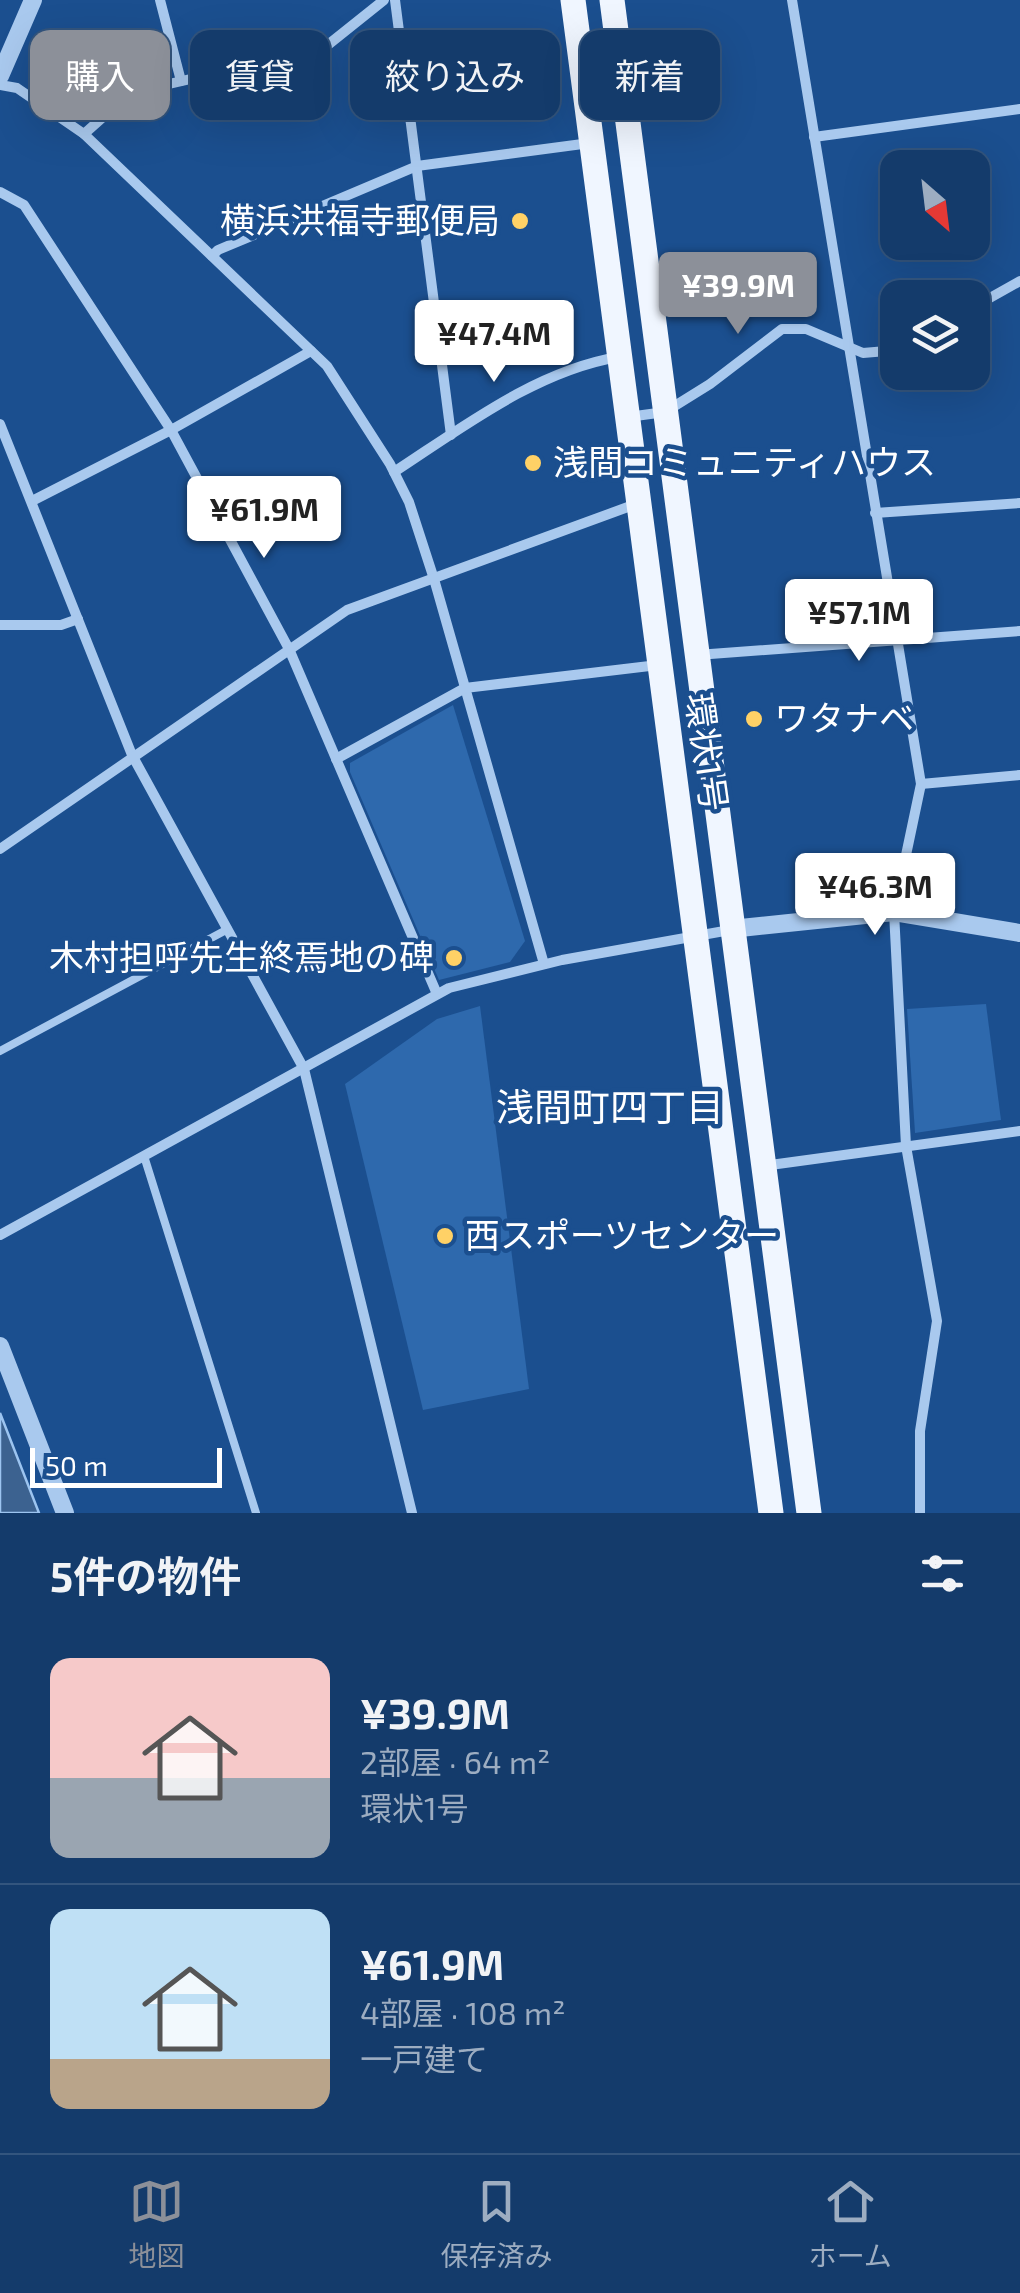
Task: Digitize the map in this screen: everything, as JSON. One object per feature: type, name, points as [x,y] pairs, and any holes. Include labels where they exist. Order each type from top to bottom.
[{"type":"main road","name":"環状1号","points":[[573,0],[770,1513]]},
{"type":"main road","name":"環状1号","points":[[612,0],[808,1513]]},
{"type":"street","points":[[0,76],[33,0]]},
{"type":"street","points":[[160,0],[181,81]]},
{"type":"street","points":[[84,134],[130,92],[324,48],[384,0]]},
{"type":"street","points":[[395,0],[452,435]]},
{"type":"street","points":[[792,0],[921,784],[894,912],[906,1146],[937,1322],[920,1430],[920,1513]]},
{"type":"street","points":[[0,84],[17,88],[84,134],[327,366],[394,472],[409,502],[434,579],[544,964]]},
{"type":"street","points":[[814,136],[1020,109]]},
{"type":"street","points":[[212,256],[218,250],[418,166],[591,143]]},
{"type":"street","points":[[0,192],[24,204],[170,430],[289,649],[438,994]]},
{"type":"street","points":[[990,298],[1020,281]]},
{"type":"street","points":[[627,417],[664,412],[710,384],[782,329],[806,329],[863,353],[880,352]]},
{"type":"street","points":[[32,501],[311,351]]},
{"type":"street","points":[[394,472],[492,409],[582,363],[619,356]]},
{"type":"street","points":[[0,424],[132,755],[304,1068],[412,1513]]},
{"type":"street","points":[[875,513],[1020,503]]},
{"type":"street","points":[[0,849],[346,610],[638,504]]},
{"type":"street","points":[[0,625],[60,625],[78,619]]},
{"type":"street","points":[[696,655],[1020,631]]},
{"type":"street","points":[[336,759],[465,688],[659,665]]},
{"type":"street","points":[[921,784],[1020,774]]},
{"type":"street","points":[[0,1234],[438,994],[544,964],[730,929],[894,912],[1020,934]]},
{"type":"street","points":[[762,1166],[1020,1131]]},
{"type":"street","points":[[0,1346],[65,1513]]},
{"type":"lane","points":[[0,1051],[228,929]]},
{"type":"lane","points":[[144,1156],[256,1513]]},
{"type":"shaded area","points":[[453,705],[525,941],[510,962],[439,980],[350,772],[350,763]]},
{"type":"shaded area","points":[[986,1004],[1001,1120],[915,1133],[907,1009]]},
{"type":"shaded area","name":"西スポーツセンター","points":[[480,1006],[529,1389],[423,1410],[345,1084],[437,1019]]},
{"type":"shaded area","points":[[0,1413],[39,1513],[0,1513]]},
{"type":"place","name":"横浜洪福寺郵便局","points":[[520,221]]},
{"type":"place","name":"浅間コミュニティハウス","points":[[533,463]]},
{"type":"place","name":"ワタナベ","points":[[754,719]]},
{"type":"place","name":"木村担呼先生終焉地の碑","points":[[454,958]]},
{"type":"place","name":"西スポーツセンター","points":[[445,1236]]},
{"type":"district","name":"浅間町四丁目","points":[[610,1108]]}]
